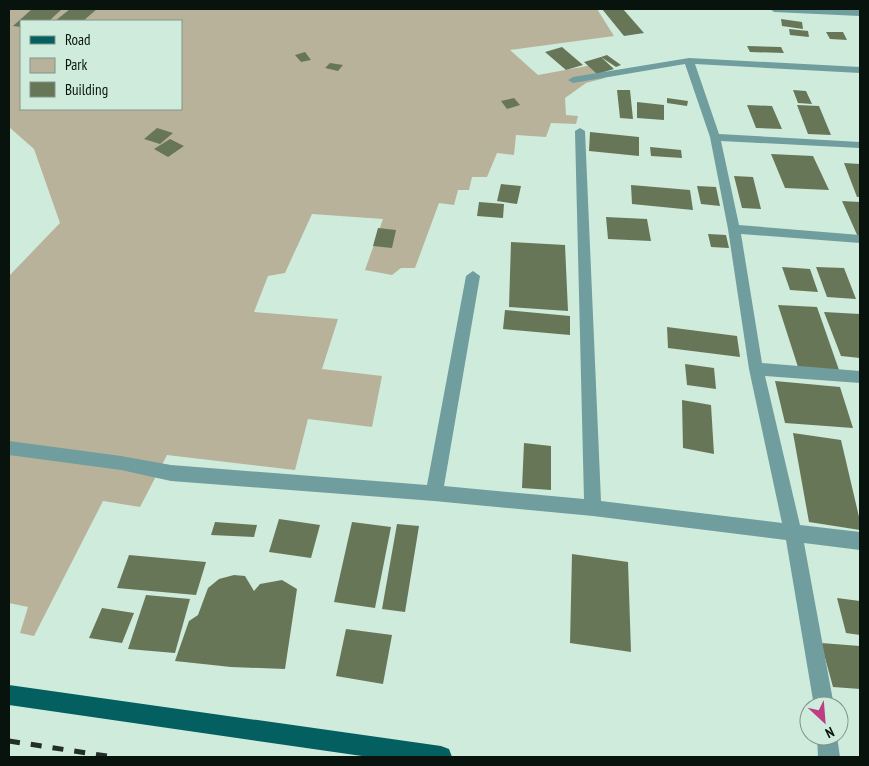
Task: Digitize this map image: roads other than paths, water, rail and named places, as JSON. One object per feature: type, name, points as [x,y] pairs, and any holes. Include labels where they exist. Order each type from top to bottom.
[{"type":"main road","points":[[9,694],[428,756]]},
{"type":"street","points":[[774,9],[860,13]]},
{"type":"street","points":[[690,61],[715,137],[734,229],[756,369],[793,532],[822,696]]},
{"type":"street","points":[[573,80],[690,61],[860,70]]},
{"type":"street","points":[[580,132],[593,508]]},
{"type":"street","points":[[715,137],[860,145]]},
{"type":"street","points":[[734,229],[860,239]]},
{"type":"street","points":[[434,493],[473,276]]},
{"type":"street","points":[[756,369],[860,376]]},
{"type":"street","points":[[9,448],[121,463],[171,473],[434,493],[593,508],[860,541]]},
{"type":"railway","points":[[9,741],[113,757]]}]
